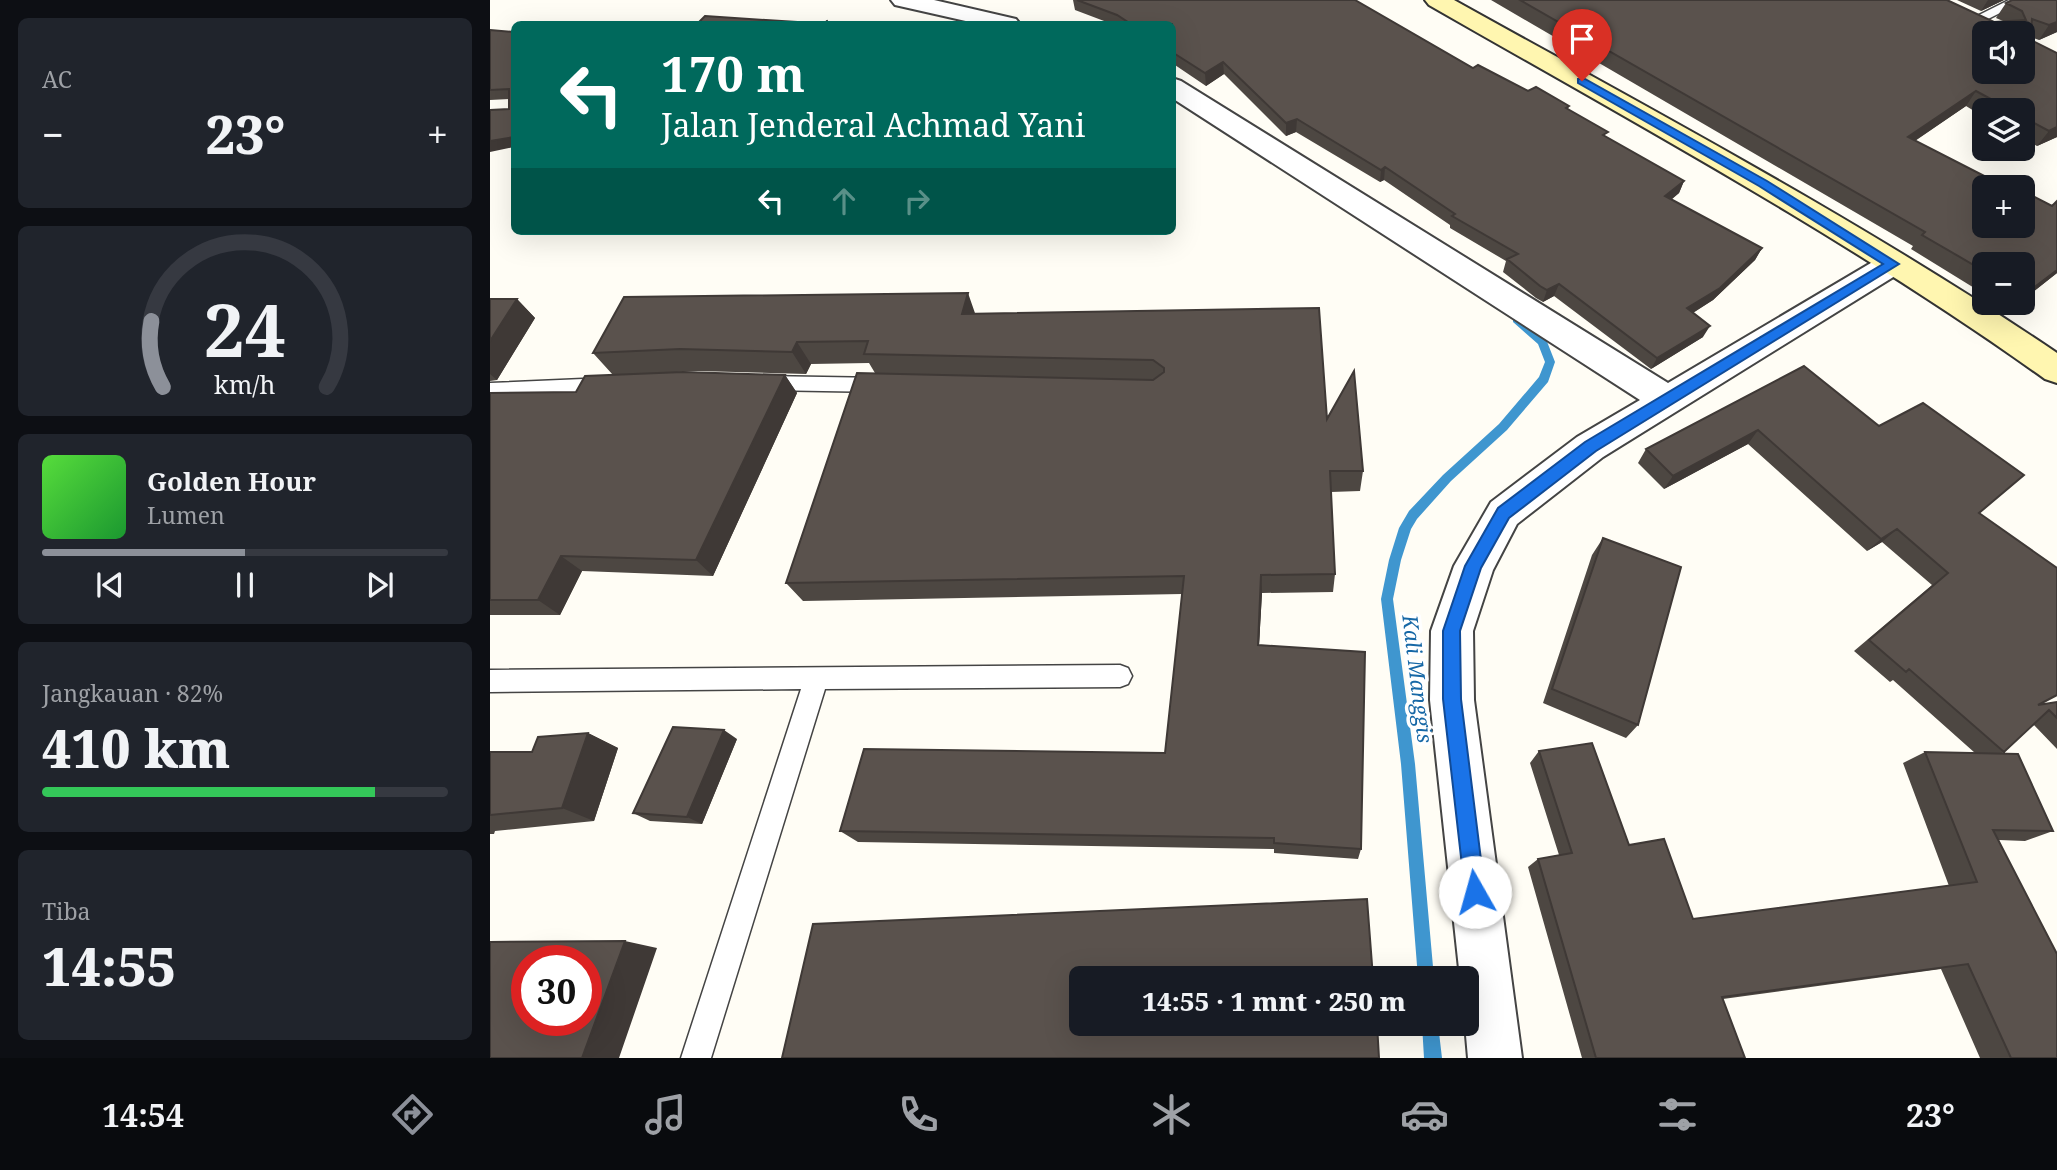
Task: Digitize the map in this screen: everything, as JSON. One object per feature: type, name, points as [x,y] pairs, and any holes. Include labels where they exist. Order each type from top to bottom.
[{"type":"main road","points":[[1437,0],[1664,126],[1965,306],[2057,370]]},
{"type":"street","points":[[903,0],[995,21]]},
{"type":"street","points":[[1176,89],[1666,399]]},
{"type":"street","points":[[1494,1058],[1452,699],[1452,631],[1474,566],[1504,513],[1590,447],[1892,264]]},
{"type":"lane","points":[[1975,20],[2020,0]]},
{"type":"lane","points":[[740,382],[907,386]]},
{"type":"lane","points":[[490,390],[629,384]]},
{"type":"lane","points":[[490,681],[1120,676]]},
{"type":"lane","points":[[696,1058],[817,677]]},
{"type":"building","points":[[1077,0],[1355,0],[1473,68],[1478,65],[1528,91],[1536,87],[1569,106],[1566,108],[1608,132],[1603,135],[1684,181],[1665,196],[1762,248],[1720,288],[1687,308],[1710,326],[1657,358],[1559,284],[1547,290],[1540,286],[1507,259],[1518,254],[1452,216],[1455,214],[1385,167],[1381,170],[1297,119],[1286,123],[1223,62],[1205,73],[1176,55],[1176,21],[1126,21]]},
{"type":"building","points":[[1520,0],[1947,0],[1992,21],[1972,21],[1972,84],[2035,84],[2035,42],[2057,53],[2057,127],[2049,131],[2035,123],[2035,98],[1989,98],[1976,91],[1908,137],[1982,175],[1972,175],[1972,238],[2035,238],[2035,197],[2052,206],[2057,201],[2057,270],[2035,287],[2035,252],[1972,252],[1972,264],[1922,235],[1925,232]]},
{"type":"building","points":[[2012,0],[2057,0],[2057,22],[2049,25],[2032,21],[2010,21],[2026,20],[2022,11],[2006,3]]},
{"type":"building","points":[[705,16],[781,21],[700,21]]},
{"type":"building","points":[[490,30],[511,32],[511,138],[490,141],[490,110],[509,109],[509,89],[490,90]]},
{"type":"building","points":[[968,293],[962,314],[1319,308],[1327,419],[1354,371],[1363,471],[1330,471],[1335,574],[1261,575],[1258,645],[1365,652],[1361,849],[1274,843],[1274,838],[840,831],[864,749],[1165,753],[1184,576],[786,583],[857,373],[1153,380],[1164,372],[1164,368],[1153,360],[864,354],[868,341],[797,342],[792,352],[680,349],[593,353],[624,297]]},
{"type":"building","points":[[490,299],[517,299],[490,341]]},
{"type":"building","points":[[1804,366],[1879,426],[1923,403],[2024,475],[1979,513],[2057,568],[2057,695],[2038,705],[2057,702],[2057,718],[2049,710],[2004,752],[1909,669],[1906,672],[1869,640],[1948,573],[1897,529],[1881,539],[1758,430],[1673,476],[1646,449]]},
{"type":"building","points":[[683,372],[785,375],[696,560],[561,556],[538,600],[490,600],[490,393],[576,392],[585,376]]},
{"type":"building","points":[[1603,538],[1681,567],[1638,725],[1552,689]]},
{"type":"building","points":[[673,727],[724,730],[687,817],[633,813]]},
{"type":"building","points":[[588,733],[562,808],[490,815],[490,752],[532,752],[538,737]]},
{"type":"building","points":[[1592,743],[1629,845],[1664,839],[1693,919],[1977,882],[1925,752],[2018,754],[2053,831],[1993,830],[2057,954],[2057,1058],[2011,1058],[1968,964],[1722,997],[1745,1058],[1596,1058],[1538,859],[1572,853],[1539,751]]},
{"type":"building","points":[[1367,899],[1372,966],[1069,966],[1069,1036],[1378,1036],[1379,1058],[782,1058],[813,924]]},
{"type":"building","points":[[625,941],[602,1004],[602,945],[511,945],[511,1036],[590,1036],[582,1058],[490,1058],[490,942]]},
{"type":"waterway","name":"Kali Manggis","points":[[1425,966],[1408,764],[1387,599],[1395,560],[1405,528],[1413,515],[1447,478],[1503,427],[1544,379],[1550,362],[1542,342],[1517,319]]},
{"type":"waterway","name":"Kali Manggis","points":[[1431,1036],[1433,1058]]},
{"type":"route","points":[[1475,892],[1452,699],[1452,631],[1474,566],[1504,513],[1574,462],[1590,447],[1892,264],[1763,184],[1582,81]]}]
